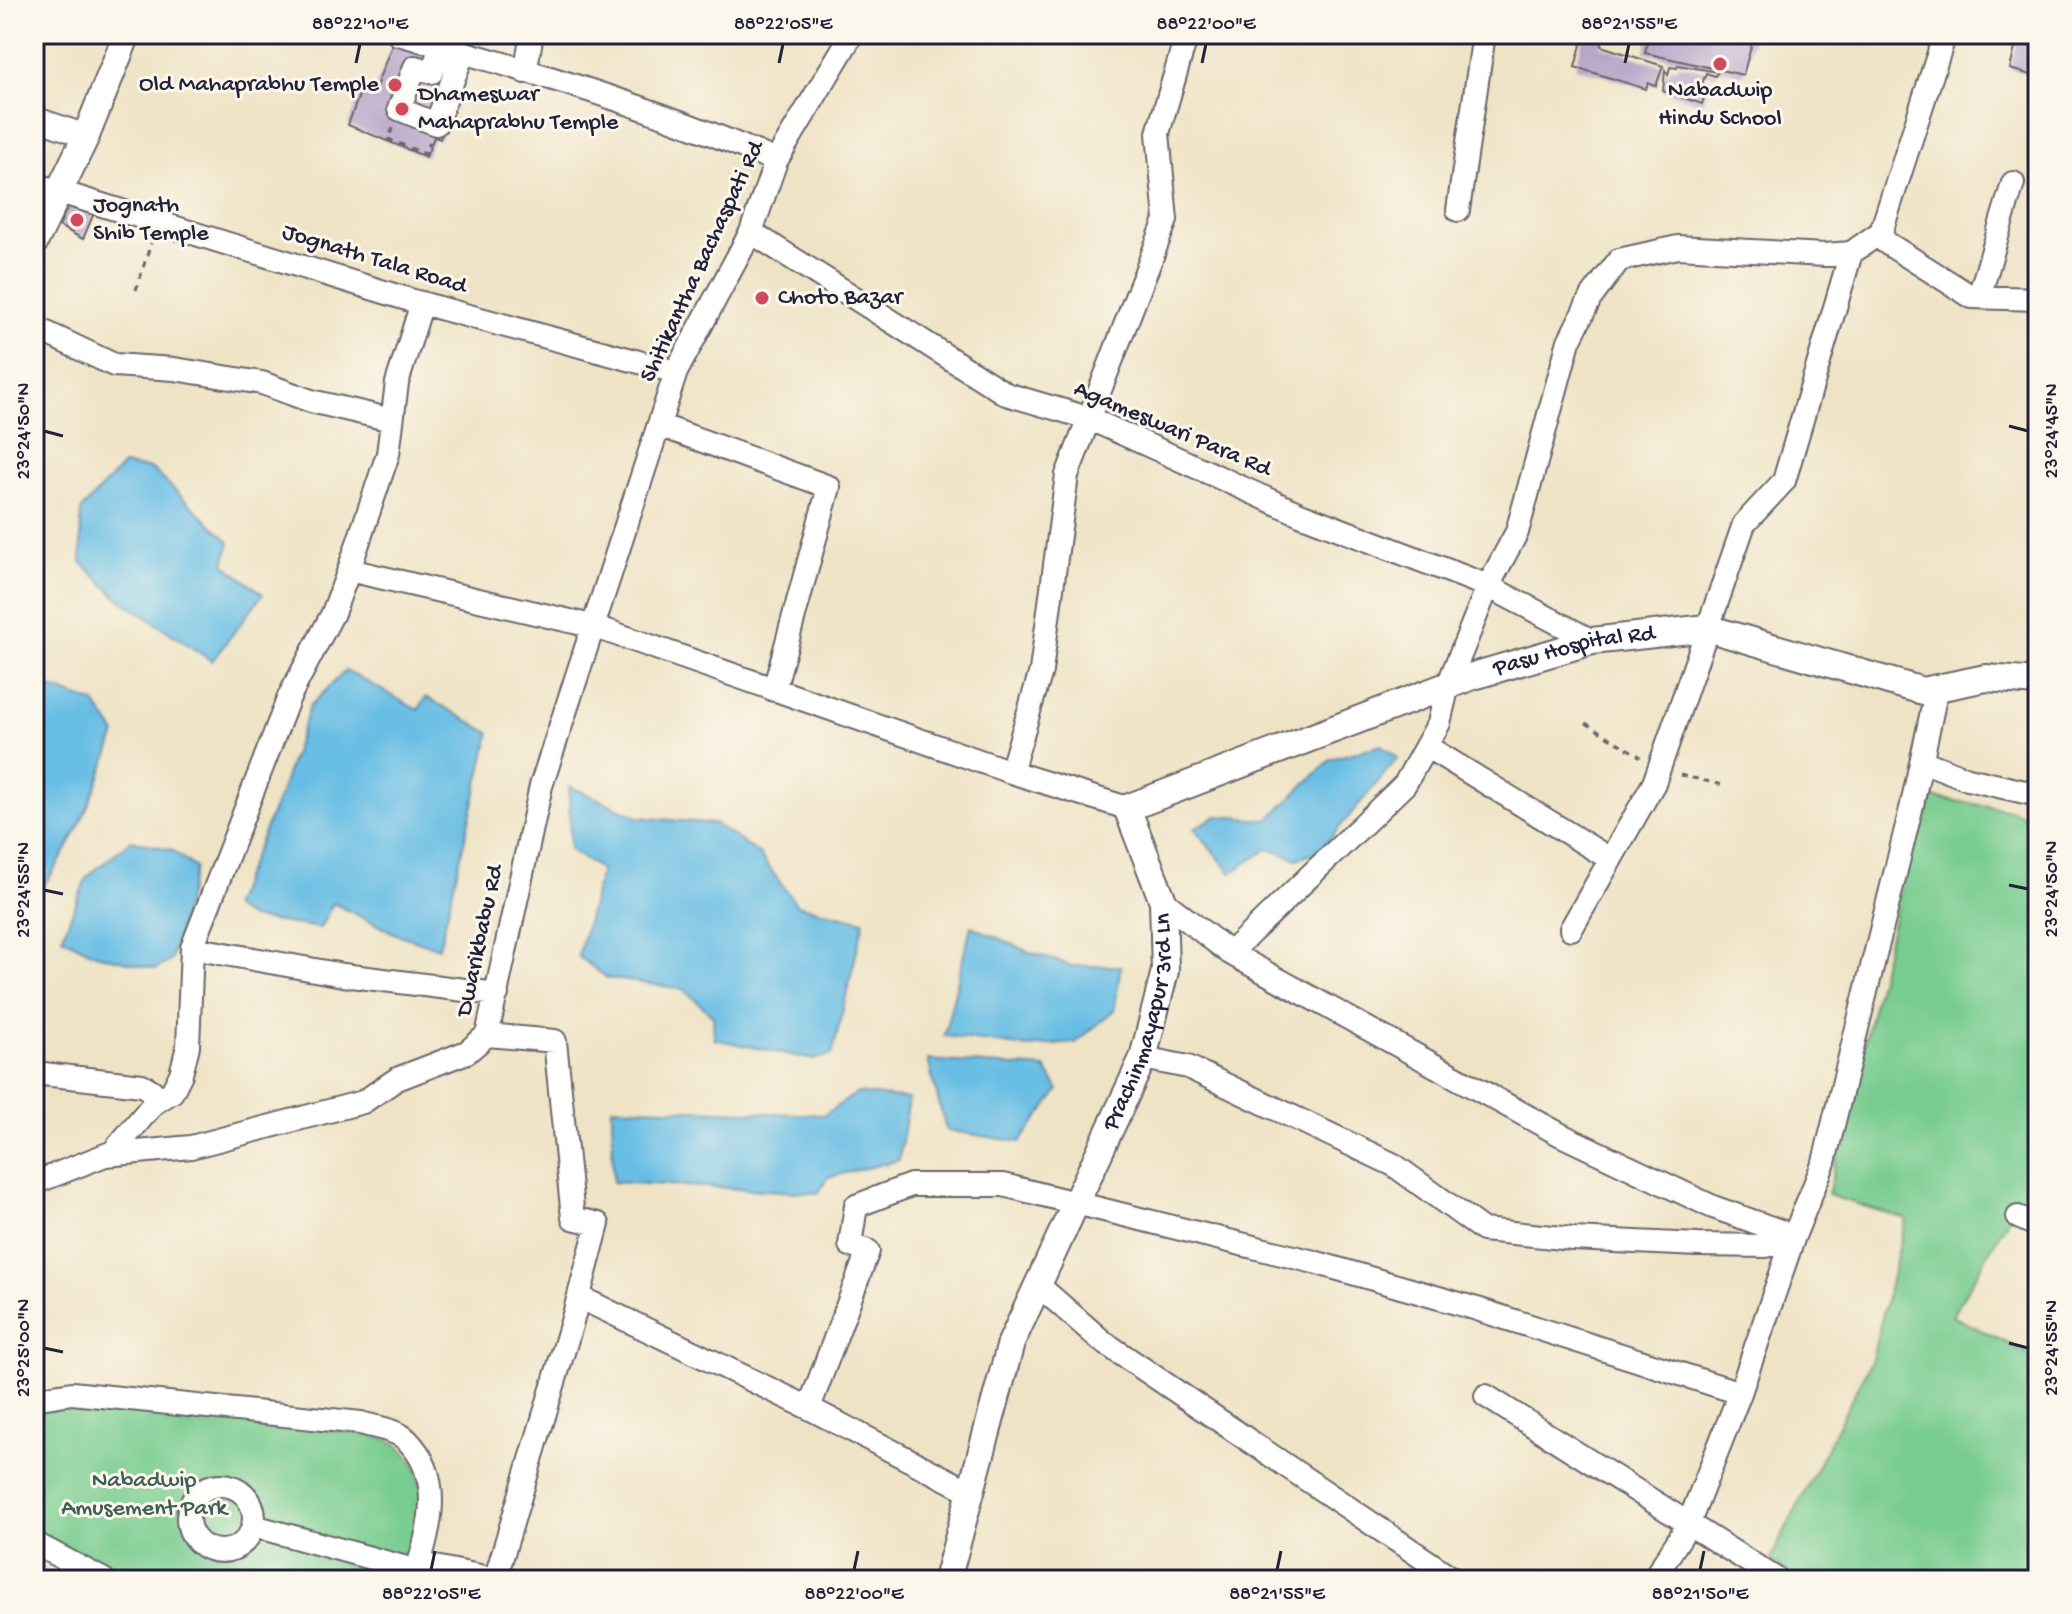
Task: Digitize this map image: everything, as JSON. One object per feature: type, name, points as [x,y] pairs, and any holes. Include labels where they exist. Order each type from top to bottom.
[{"type":"main road","points":[[34,243],[46,186],[86,136],[127,34]]},
{"type":"main road","name":"Pasu Hospital Rd","points":[[1127,808],[1448,685],[1592,641],[1707,628],[1923,691],[1986,678],[2038,682]]},
{"type":"main road","name":"Prachinmayapur 3rd Ln","points":[[947,1580],[1011,1343],[1143,1058],[1165,971],[1163,901],[1127,808]]},
{"type":"street","points":[[398,34],[439,52],[525,72],[717,135],[776,161]]},
{"type":"street","points":[[525,72],[532,34]]},
{"type":"street","name":"Shitikantha Bachaspati Rd","points":[[597,621],[676,372],[751,232],[776,161],[852,34]]},
{"type":"street","points":[[1011,772],[1041,671],[1067,475],[1166,220],[1158,133],[1187,34]]},
{"type":"street","points":[[1458,210],[1484,34]]},
{"type":"street","points":[[1230,953],[1405,784],[1439,723],[1448,685],[1488,586],[1517,532],[1569,341],[1590,299],[1619,260],[1678,247],[1825,255],[1851,253],[1881,232],[1945,34]]},
{"type":"street","points":[[34,118],[86,136]]},
{"type":"street","points":[[1979,297],[2013,183]]},
{"type":"street","name":"Jognath Tala Road","points":[[46,186],[422,303],[676,372]]},
{"type":"street","name":"Agameswari Para Rd","points":[[751,232],[1006,394],[1088,418],[1300,514],[1488,586],[1592,641]]},
{"type":"street","points":[[1881,232],[1885,242],[1972,297],[2038,299]]},
{"type":"street","points":[[1571,929],[1660,766],[1744,524],[1784,481],[1851,253]]},
{"type":"street","points":[[34,1183],[113,1152],[154,1103],[172,1092],[188,1046],[192,948],[289,697],[333,613],[349,570],[388,454],[397,383],[422,303]]},
{"type":"street","points":[[34,327],[114,365],[174,369],[262,383],[311,401],[392,420]]},
{"type":"street","points":[[659,425],[829,487],[774,690]]},
{"type":"street","points":[[349,570],[597,621],[774,690],[1011,772],[1127,808]]},
{"type":"street","name":"Dwarikbabu Rd","points":[[497,1579],[598,1224],[573,1218],[555,1041],[487,1035],[541,786],[597,621]]},
{"type":"street","points":[[1653,1580],[1688,1525],[1824,1162],[1937,688]]},
{"type":"street","points":[[1426,746],[1610,859]]},
{"type":"street","points":[[1922,761],[1968,779],[2038,795]]},
{"type":"street","points":[[1163,901],[1230,953],[1561,1135],[1713,1207],[1793,1239]]},
{"type":"street","points":[[192,948],[343,975],[497,994]]},
{"type":"street","points":[[106,1155],[191,1147],[281,1126],[363,1102],[397,1079],[467,1052],[487,1035]]},
{"type":"street","points":[[1143,1058],[1188,1067],[1394,1165],[1483,1230],[1683,1244],[1766,1246],[1793,1239]]},
{"type":"street","points":[[34,1073],[142,1085],[152,1091],[154,1103]]},
{"type":"street","points":[[809,1408],[868,1251],[850,1245],[856,1206],[911,1185],[1003,1185],[1076,1202],[1329,1266],[1740,1393]]},
{"type":"street","points":[[1038,1285],[1102,1341],[1455,1580]]},
{"type":"street","points":[[579,1297],[809,1408],[971,1492]]},
{"type":"street","points":[[34,1399],[72,1393],[239,1410],[361,1423],[406,1438],[425,1468],[435,1505],[416,1575]]},
{"type":"street","points":[[1486,1396],[1778,1580]]},
{"type":"street","points":[[254,1526],[416,1575]]},
{"type":"street","points":[[34,1543],[104,1580]]},
{"type":"street","points":[[416,1575],[425,1565],[497,1579]]},
{"type":"path","points":[[136,290],[144,257],[161,221]]},
{"type":"path","points":[[1586,723],[1617,746],[1660,766],[1692,780],[1723,785]]},
{"type":"green space","points":[[1923,796],[2012,810],[2038,825],[2038,1218],[2014,1209],[1952,1316],[2038,1358],[2038,1580],[1797,1580],[1770,1560],[1872,1359],[1906,1219],[1828,1195]]},
{"type":"green space","name":"Nabadwip Amusement Park","points":[[75,1401],[358,1433],[395,1443],[411,1460],[419,1476],[422,1493],[418,1528],[404,1580],[124,1580],[34,1533],[34,1413],[38,1408]]},
{"type":"water","points":[[123,465],[152,469],[230,542],[224,564],[263,594],[212,661],[118,598],[81,562],[81,510]]},
{"type":"water","points":[[346,670],[418,710],[426,697],[490,733],[439,948],[396,934],[333,903],[320,928],[250,918],[232,907],[279,796],[310,706]]},
{"type":"water","points":[[34,682],[95,703],[116,734],[72,840],[34,898]]},
{"type":"water","points":[[1381,745],[1398,758],[1319,852],[1297,859],[1269,848],[1231,873],[1194,828],[1217,816],[1268,820],[1331,759]]},
{"type":"water","points":[[569,786],[638,817],[715,824],[758,853],[797,905],[864,921],[832,1055],[814,1060],[714,1039],[713,1016],[683,989],[607,978],[578,956],[601,870],[570,850]]},
{"type":"water","points":[[131,840],[172,850],[195,868],[171,960],[156,969],[95,954],[62,937],[87,877]]},
{"type":"water","points":[[971,926],[1029,952],[1072,966],[1121,966],[1114,1011],[1075,1043],[1027,1047],[944,1036]]},
{"type":"water","points":[[928,1060],[1045,1068],[1059,1090],[1020,1142],[946,1130]]},
{"type":"water","points":[[857,1093],[909,1099],[899,1160],[829,1177],[818,1193],[613,1182],[612,1107],[824,1115]]},
{"type":"building","points":[[1584,34],[1604,34],[1601,46],[1663,66],[1656,86],[1648,83],[1646,89],[1575,67]]},
{"type":"building","name":"Nabadwip Hindu School","points":[[1649,34],[1754,36],[1743,75],[1645,53]]},
{"type":"building","points":[[2017,39],[2038,45],[2038,77],[2010,69]]},
{"type":"building","name":"Dhameswar Mahaprabhu Temple","points":[[394,40],[469,62],[440,139],[434,137],[426,157],[348,125],[361,90],[373,94]]},
{"type":"building","points":[[1678,65],[1718,72],[1715,76],[1706,73],[1702,84],[1708,86],[1702,104],[1663,91],[1665,70],[1668,75],[1670,67],[1677,68]]},
{"type":"building","name":"Jognath Shib Temple","points":[[70,202],[94,213],[83,239],[59,226]]},
{"type":"place","name":"Nabadwip Hindu School","points":[[1720,64]]},
{"type":"place","name":"Old Mahaprabhu Temple","points":[[395,85]]},
{"type":"place","name":"Dhameswar Mahaprabhu Temple","points":[[402,109]]},
{"type":"place","name":"Jognath Shib Temple","points":[[77,220]]},
{"type":"place","name":"Choto Bazar","points":[[762,298]]}]
